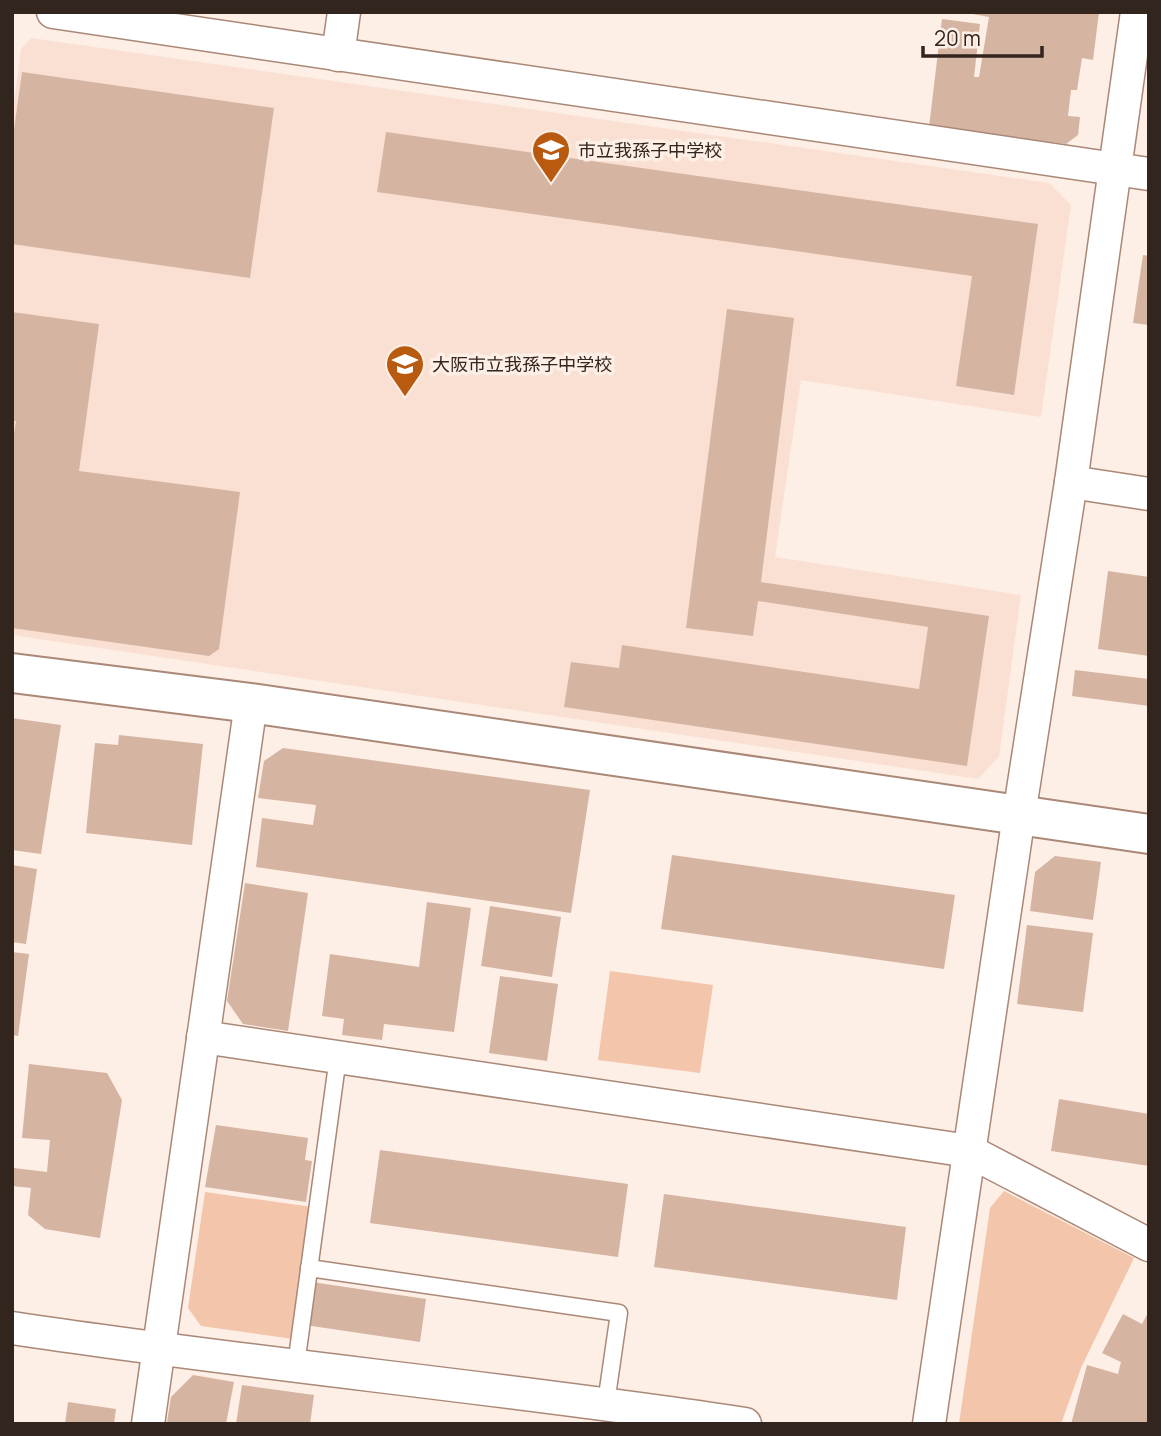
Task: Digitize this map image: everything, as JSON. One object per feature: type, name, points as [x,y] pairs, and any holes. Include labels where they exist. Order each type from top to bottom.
[{"type":"street","points":[[53,12],[1149,174]]},
{"type":"street","points":[[338,55],[344,12]]},
{"type":"street","points":[[929,1424],[1071,482],[1137,12]]},
{"type":"street","points":[[1071,482],[1149,494]]},
{"type":"street","points":[[12,673],[251,703],[1149,834]]},
{"type":"street","points":[[148,1424],[251,703]]},
{"type":"street","points":[[203,1037],[969,1152],[1149,1245]]},
{"type":"street","points":[[12,1328],[160,1350],[606,1403],[745,1424]]},
{"type":"lane","points":[[296,1365],[338,1057]]},
{"type":"lane","points":[[309,1268],[619,1313],[606,1403]]},
{"type":"shaded area","name":"大阪市立我孫子中学校","points":[[31,38],[1049,183],[1071,205],[1041,417],[801,380],[775,557],[1021,595],[999,757],[978,779],[12,635],[12,119],[21,49]]},
{"type":"shaded area","points":[[610,971],[713,985],[700,1073],[598,1060]]},
{"type":"shaded area","points":[[1004,1191],[1134,1258],[1081,1368],[1061,1424],[959,1424],[990,1208]]},
{"type":"shaded area","points":[[205,1192],[312,1207],[293,1339],[201,1326],[188,1308]]},
{"type":"building","points":[[962,12],[1099,12],[1093,60],[1082,58],[1077,90],[1071,90],[1068,116],[1080,117],[1078,135],[1066,144],[929,127],[942,19],[980,24],[974,77],[979,77],[989,17]]},
{"type":"building","points":[[22,72],[274,108],[250,278],[12,244],[12,144]]},
{"type":"building","points":[[386,132],[1038,224],[1014,395],[956,386],[972,276],[377,192]]},
{"type":"building","points":[[1143,255],[1149,256],[1149,325],[1133,323]]},
{"type":"building","points":[[727,309],[794,318],[761,582],[989,616],[967,766],[564,707],[571,662],[619,668],[622,645],[919,689],[928,627],[758,601],[753,636],[686,628]]},
{"type":"building","points":[[12,312],[99,324],[79,471],[240,492],[219,649],[209,656],[12,628],[12,445],[16,421],[12,421]]},
{"type":"building","points":[[1108,571],[1149,577],[1149,656],[1098,649]]},
{"type":"building","points":[[1075,670],[1149,679],[1149,706],[1072,696]]},
{"type":"building","points":[[12,718],[61,725],[41,854],[12,850]]},
{"type":"building","points":[[119,735],[203,744],[192,845],[86,833],[95,743],[118,745]]},
{"type":"building","points":[[283,748],[590,790],[571,913],[256,867],[262,818],[313,825],[316,805],[258,798],[264,761]]},
{"type":"building","points":[[672,855],[955,895],[944,969],[661,929]]},
{"type":"building","points":[[1055,856],[1101,862],[1093,920],[1030,911],[1035,872]]},
{"type":"building","points":[[12,865],[37,869],[26,944],[12,942]]},
{"type":"building","points":[[245,883],[308,893],[288,1031],[243,1024],[227,1001]]},
{"type":"building","points":[[427,902],[471,908],[454,1032],[384,1024],[382,1040],[342,1035],[344,1019],[322,1016],[330,954],[419,967]]},
{"type":"building","points":[[490,906],[561,917],[552,977],[481,966]]},
{"type":"building","points":[[1027,925],[1093,933],[1083,1012],[1017,1004]]},
{"type":"building","points":[[12,952],[29,954],[18,1036],[12,1035]]},
{"type":"building","points":[[500,976],[558,984],[547,1061],[489,1053]]},
{"type":"building","points":[[29,1064],[107,1073],[122,1100],[100,1238],[45,1229],[28,1215],[31,1188],[12,1186],[14,1168],[47,1172],[50,1140],[22,1138]]},
{"type":"building","points":[[1059,1099],[1149,1114],[1149,1166],[1051,1151]]},
{"type":"building","points":[[216,1125],[308,1138],[305,1160],[312,1161],[306,1202],[205,1187]]},
{"type":"building","points":[[380,1150],[628,1184],[618,1257],[370,1223]]},
{"type":"building","points":[[664,1194],[906,1227],[897,1300],[654,1267]]},
{"type":"building","points":[[312,1282],[426,1299],[420,1342],[305,1325]]},
{"type":"building","points":[[1149,1311],[1149,1424],[1071,1424],[1087,1365],[1118,1374],[1121,1362],[1102,1353],[1123,1314],[1142,1324]]},
{"type":"building","points":[[193,1375],[234,1382],[226,1424],[167,1422],[171,1397]]},
{"type":"building","points":[[242,1385],[314,1395],[310,1424],[236,1424]]},
{"type":"building","points":[[68,1402],[116,1409],[114,1424],[65,1424]]},
{"type":"place","name":"市立我孫子中学校","points":[[551,184]]},
{"type":"place","name":"大阪市立我孫子中学校","points":[[405,398]]}]
